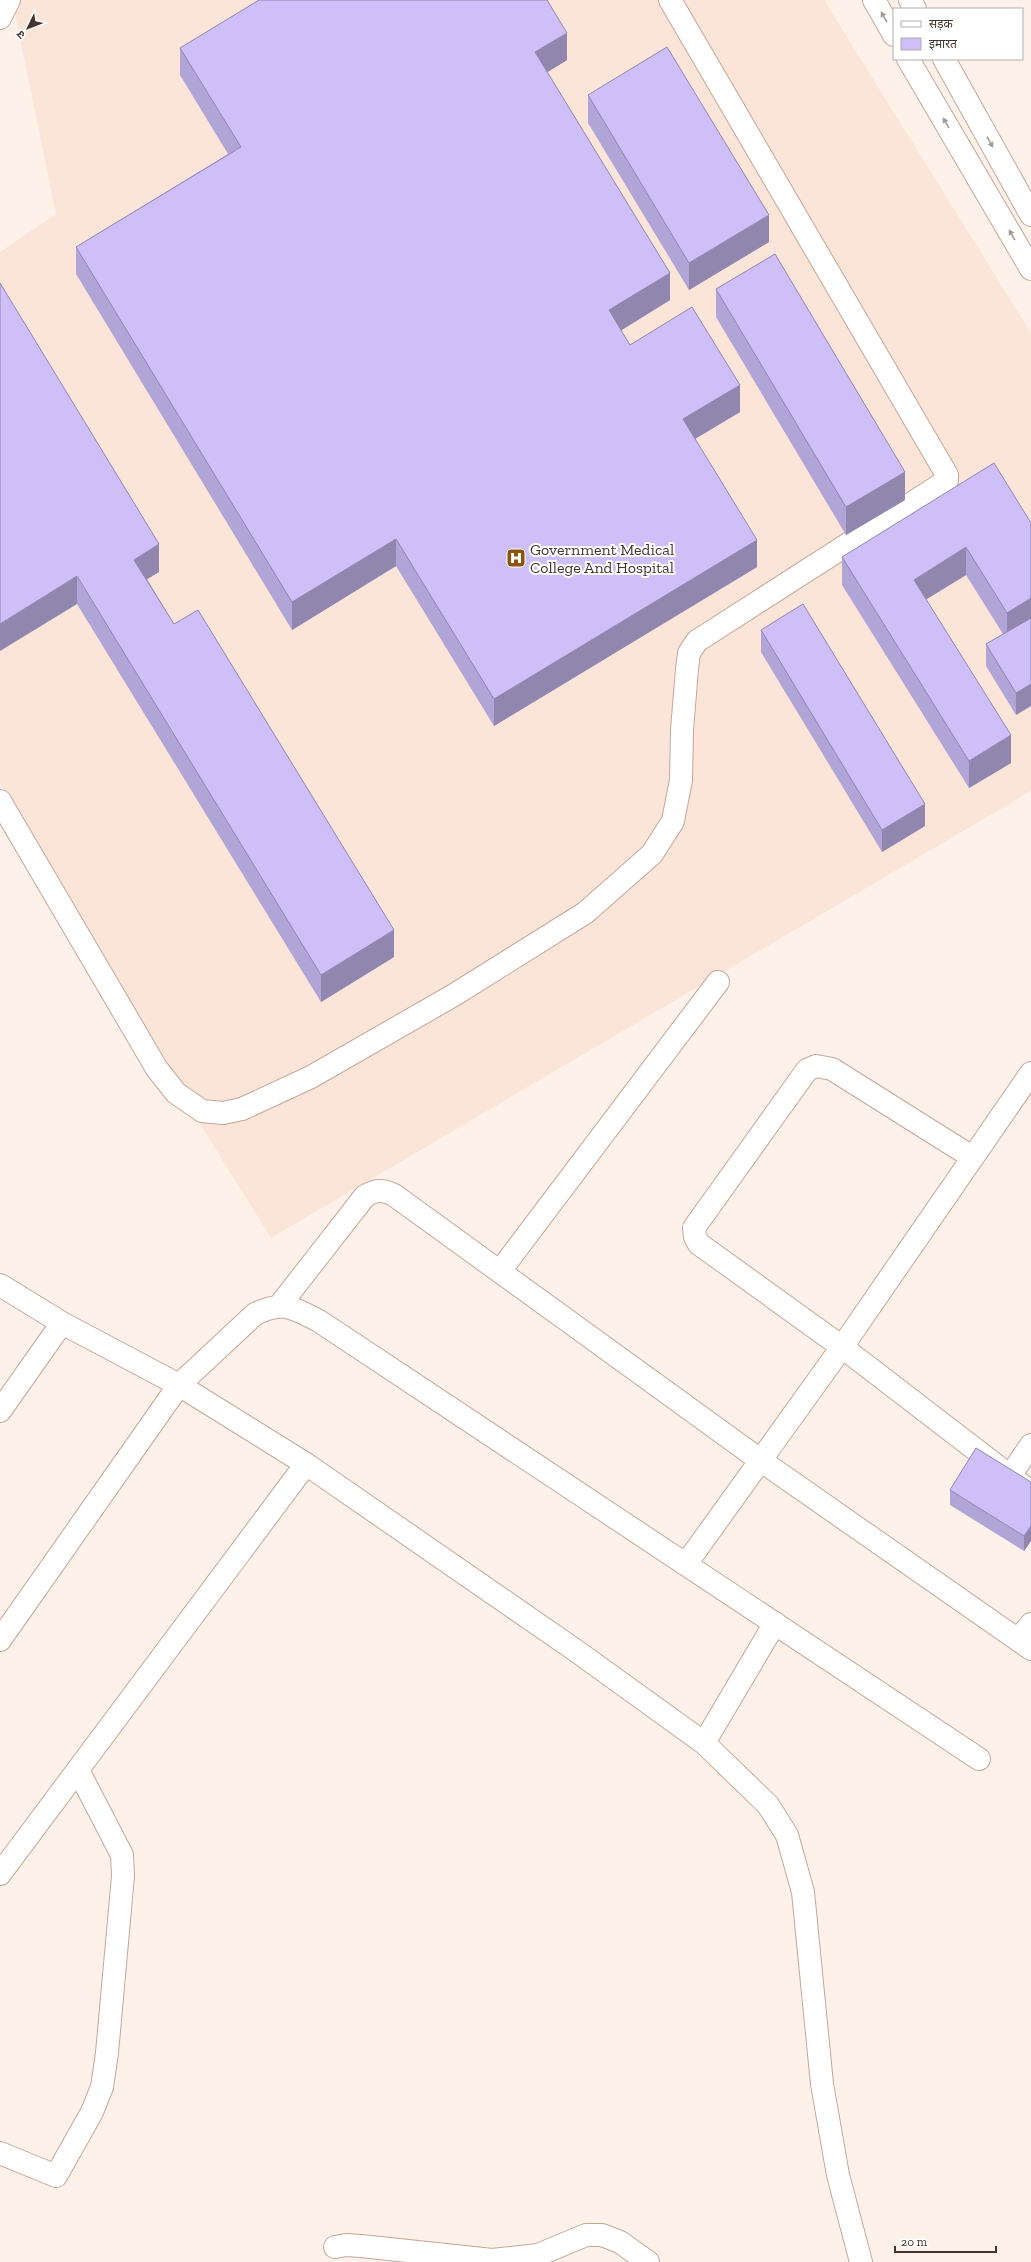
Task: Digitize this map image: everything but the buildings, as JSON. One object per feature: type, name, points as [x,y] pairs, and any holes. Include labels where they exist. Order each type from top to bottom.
[{"type":"street","points":[[0,801],[157,1069],[176,1093],[202,1111],[223,1114],[242,1109],[311,1077],[518,956],[585,913],[652,854],[673,821],[676,807],[681,780],[682,730],[689,653],[697,641],[947,480],[947,475],[670,0]]},
{"type":"street","points":[[874,0],[893,33]]},
{"type":"street","points":[[909,60],[1031,269]]},
{"type":"street","points":[[945,60],[1031,215]]},
{"type":"street","points":[[500,1271],[718,982]]},
{"type":"street","points":[[972,1157],[832,1069],[816,1066],[807,1070],[694,1228],[695,1237],[699,1244],[842,1347],[1031,1492]]},
{"type":"street","points":[[686,1564],[842,1347],[1031,1073]]},
{"type":"street","points":[[280,1305],[365,1196],[374,1191],[382,1190],[394,1195],[760,1460],[1027,1638]]},
{"type":"street","points":[[0,1285],[62,1323],[179,1385],[306,1464],[575,1650],[704,1743],[768,1805],[787,1835],[796,1861],[803,1892],[822,2084],[838,2175],[861,2262]]},
{"type":"street","points":[[0,1640],[179,1385],[255,1314],[267,1308],[280,1305],[299,1311],[319,1321],[978,1759]]},
{"type":"street","points":[[0,1411],[62,1323]]},
{"type":"street","points":[[1010,1476],[1031,1445]]},
{"type":"street","points":[[0,1874],[306,1464]]},
{"type":"street","points":[[704,1743],[775,1623]]},
{"type":"street","points":[[0,2153],[56,2176],[92,2112],[102,2087],[107,2053],[123,1876],[122,1855],[78,1770]]},
{"type":"street","points":[[335,2247],[361,2246],[492,2260],[538,2255],[586,2235],[602,2235],[620,2242],[648,2262]]},
{"type":"shaded area","name":"Government Medical College And Hospital","points":[[12,0],[824,0],[1031,333],[1031,791],[271,1238],[172,1079],[0,783],[0,252],[56,214]]},
{"type":"place","name":"Government Medical College And Hospital","points":[[516,558]]}]
